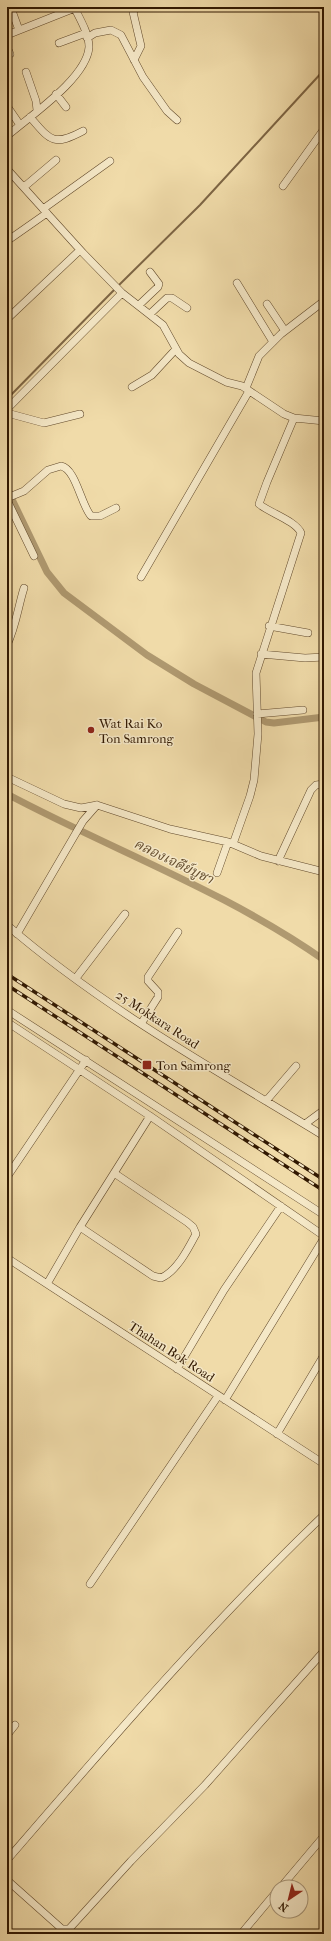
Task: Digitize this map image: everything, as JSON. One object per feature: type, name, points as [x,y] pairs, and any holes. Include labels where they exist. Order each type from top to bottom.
[{"type":"street","points":[[7,35],[75,8],[89,46],[87,59],[74,79],[7,136]]},
{"type":"street","points":[[133,9],[140,46],[134,60]]},
{"type":"street","points":[[12,12],[19,30]]},
{"type":"street","points":[[59,43],[104,31],[116,31],[126,42],[143,77],[167,111],[177,120]]},
{"type":"street","points":[[26,72],[36,101],[37,110]]},
{"type":"street","points":[[56,94],[66,107]]},
{"type":"street","points":[[7,106],[20,125]]},
{"type":"street","points":[[30,117],[46,137],[52,139],[64,140],[83,131]]},
{"type":"street","points":[[283,186],[324,129]]},
{"type":"street","points":[[24,188],[56,160]]},
{"type":"street","points":[[7,241],[110,161]]},
{"type":"street","points":[[7,169],[80,250],[114,285],[167,330],[176,349],[189,363],[247,390],[284,414],[294,418],[324,421]]},
{"type":"street","points":[[7,319],[80,250]]},
{"type":"street","points":[[138,305],[158,287],[159,284],[157,279],[150,272]]},
{"type":"street","points":[[237,283],[273,342]]},
{"type":"street","points":[[7,409],[121,292]]},
{"type":"street","points":[[150,314],[167,298],[172,298],[187,308]]},
{"type":"street","points":[[141,577],[247,390],[259,356],[285,331],[324,301]]},
{"type":"street","points":[[267,304],[285,331]]},
{"type":"street","points":[[132,387],[152,375],[176,349]]},
{"type":"street","points":[[7,413],[44,423],[80,414]]},
{"type":"street","points":[[217,873],[250,796],[254,780],[257,723],[256,673],[300,533],[299,528],[260,504],[260,500],[294,418]]},
{"type":"street","points":[[34,556],[9,498],[24,491],[48,470],[61,466],[67,468],[72,475],[91,516],[97,517],[116,508]]},
{"type":"street","points":[[7,645],[16,624],[24,588]]},
{"type":"street","points":[[270,626],[308,633]]},
{"type":"street","points":[[261,654],[305,658],[324,657]]},
{"type":"street","points":[[257,714],[303,710]]},
{"type":"street","points":[[7,776],[64,804],[81,808],[98,805],[170,829],[231,843],[278,861],[324,872]]},
{"type":"street","points":[[278,861],[311,790],[316,785],[324,784]]},
{"type":"street","points":[[17,934],[83,820],[98,805]]},
{"type":"street","points":[[76,978],[125,914]]},
{"type":"street","name":"25 Mokkara Road","points":[[7,925],[42,954],[141,1024],[324,1136]]},
{"type":"street","points":[[141,1024],[158,997],[158,992],[148,981],[148,977],[178,932]]},
{"type":"street","points":[[7,1010],[324,1215]]},
{"type":"street","points":[[7,1022],[150,1116],[324,1237],[225,1400]]},
{"type":"street","points":[[7,1177],[78,1069],[86,1060]]},
{"type":"street","points":[[266,1101],[296,1066]]},
{"type":"street","points":[[305,1124],[324,1110]]},
{"type":"street","points":[[47,1284],[80,1227],[150,1116]]},
{"type":"street","points":[[80,1227],[154,1276],[161,1278],[174,1269],[192,1241],[196,1234],[193,1227],[114,1173]]},
{"type":"street","points":[[177,1369],[224,1290],[281,1206]]},
{"type":"street","name":"Thahan Bok Road","points":[[7,1258],[324,1464]]},
{"type":"street","points":[[277,1434],[324,1355]]},
{"type":"street","points":[[90,1584],[218,1396]]},
{"type":"street","points":[[7,1860],[136,1712],[203,1638],[324,1515]]},
{"type":"street","points":[[7,1880],[62,1929],[69,1929],[131,1861],[205,1785],[324,1651]]},
{"type":"street","points":[[7,1735],[15,1725]]},
{"type":"street","points":[[288,1879],[324,1836]]},
{"type":"street","points":[[241,1934],[269,1901]]},
{"type":"waterway","points":[[118,286],[200,205],[324,70]]},
{"type":"waterway","points":[[7,399],[115,289]]},
{"type":"waterway","points":[[7,489],[47,572],[64,593],[147,655],[194,684],[266,722],[274,723],[324,717]]},
{"type":"waterway","name":"คลองเจดีย์บูชา","points":[[7,794],[208,892],[287,935],[324,960]]},
{"type":"railway","points":[[7,974],[324,1180]]},
{"type":"railway","points":[[7,985],[324,1191]]},
{"type":"place","name":"Wat Rai Ko Ton Samrong","points":[[91,730]]},
{"type":"place","name":"Ton Samrong","points":[[147,1065]]}]
